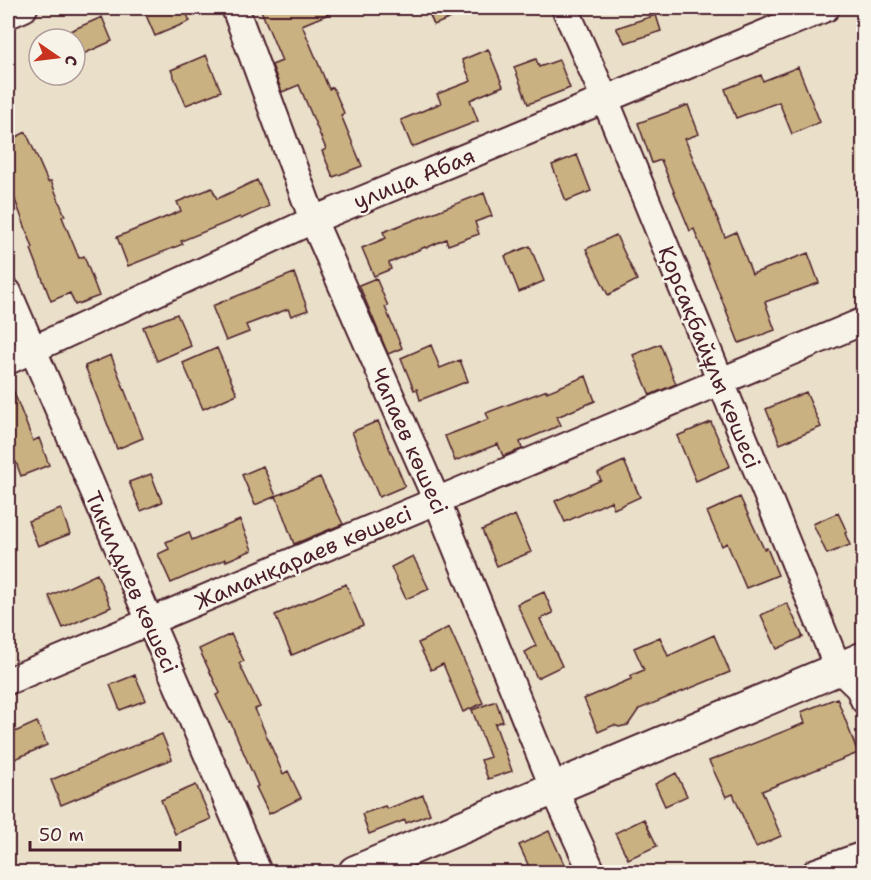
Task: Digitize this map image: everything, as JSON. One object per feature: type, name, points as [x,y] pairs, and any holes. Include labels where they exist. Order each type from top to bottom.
[{"type":"main road","points":[[355,873],[851,663]]},
{"type":"street","points":[[8,15],[24,8]]},
{"type":"street","name":"Чапаев көшесі","points":[[235,8],[313,220],[437,501],[554,789],[592,873]]},
{"type":"street","name":"Қорсақбайұлы көшесі","points":[[565,8],[605,99],[720,382],[851,663],[864,700]]},
{"type":"street","name":"улица Абая","points":[[8,361],[313,220],[826,8]]},
{"type":"street","name":"Тикилдиев көшесі","points":[[8,292],[258,873]]},
{"type":"street","name":"Жаманқараев көшесі","points":[[8,681],[864,321]]},
{"type":"street","points":[[816,873],[864,855]]},
{"type":"building","points":[[143,8],[184,8],[190,21],[155,36]]},
{"type":"building","points":[[260,8],[343,8],[302,25],[329,89],[333,87],[344,113],[341,115],[362,166],[333,177],[322,151],[326,149],[299,85],[282,92],[272,65],[282,61]]},
{"type":"building","points":[[427,8],[475,8],[434,25]]},
{"type":"building","points":[[656,15],[661,31],[625,43],[616,28]]},
{"type":"building","points":[[102,17],[112,41],[87,52],[87,27],[79,27]]},
{"type":"building","points":[[488,49],[503,86],[470,100],[478,121],[412,147],[401,120],[441,103],[437,94],[471,81],[462,60]]},
{"type":"building","points":[[206,55],[221,91],[186,105],[171,70]]},
{"type":"building","points":[[536,59],[539,67],[559,60],[570,88],[528,104],[514,67]]},
{"type":"building","points":[[798,67],[820,122],[792,134],[779,102],[736,118],[725,89],[761,75],[763,81]]},
{"type":"building","points":[[688,105],[699,134],[685,139],[725,237],[736,232],[752,274],[808,253],[819,283],[765,302],[775,330],[739,343],[694,229],[690,231],[661,160],[652,163],[638,123]]},
{"type":"building","points":[[26,132],[48,182],[51,181],[65,216],[62,217],[79,258],[84,256],[99,296],[75,305],[70,293],[51,301],[8,181],[8,141]]},
{"type":"building","points":[[577,155],[591,191],[566,201],[552,165]]},
{"type":"building","points":[[257,180],[269,206],[181,241],[183,244],[128,266],[117,237],[181,211],[177,202],[212,188],[217,199]]},
{"type":"building","points":[[484,193],[492,216],[475,222],[479,234],[448,245],[446,239],[425,247],[389,263],[391,269],[374,276],[362,248],[386,238],[383,232]]},
{"type":"building","points":[[616,235],[637,280],[608,295],[586,249]]},
{"type":"building","points":[[530,246],[544,281],[519,292],[505,256]]},
{"type":"building","points":[[294,273],[308,310],[291,316],[288,309],[246,325],[249,332],[226,341],[212,306]]},
{"type":"building","points":[[376,278],[402,348],[388,354],[359,285]]},
{"type":"building","points":[[177,314],[191,346],[157,361],[143,327]]},
{"type":"building","points":[[660,344],[676,384],[650,395],[633,355]]},
{"type":"building","points":[[431,345],[440,368],[460,360],[468,381],[420,400],[417,389],[414,390],[401,358]]},
{"type":"building","points":[[217,348],[237,394],[203,409],[183,363]]},
{"type":"building","points":[[111,355],[143,438],[117,449],[85,366]]},
{"type":"building","points":[[586,376],[595,401],[557,417],[561,425],[520,442],[522,449],[503,456],[498,444],[455,461],[445,436],[489,419],[486,413]]},
{"type":"building","points":[[8,377],[33,441],[39,438],[49,465],[21,476],[16,462],[8,465]]},
{"type":"building","points":[[806,392],[821,427],[780,444],[766,409]]},
{"type":"building","points":[[378,421],[405,486],[379,497],[352,432]]},
{"type":"building","points":[[711,422],[730,466],[696,481],[677,436]]},
{"type":"building","points":[[624,461],[640,497],[614,509],[611,501],[565,522],[555,501],[601,480],[598,473]]},
{"type":"building","points":[[263,466],[276,496],[255,505],[242,475]]},
{"type":"building","points":[[151,474],[162,502],[141,511],[129,482]]},
{"type":"building","points":[[320,477],[343,524],[294,544],[276,496]]},
{"type":"building","points":[[740,497],[764,549],[767,548],[778,575],[746,588],[727,543],[722,546],[707,512]]},
{"type":"building","points":[[61,509],[70,534],[38,546],[28,521]]},
{"type":"building","points":[[838,513],[850,545],[827,554],[813,524]]},
{"type":"building","points":[[515,515],[531,552],[497,566],[482,530]]},
{"type":"building","points":[[240,520],[252,550],[171,583],[158,554],[169,549],[166,542],[189,532],[192,540]]},
{"type":"building","points":[[413,556],[429,589],[406,599],[391,567]]},
{"type":"building","points":[[97,574],[111,607],[63,628],[49,596]]},
{"type":"building","points":[[346,584],[363,625],[292,655],[275,615]]},
{"type":"building","points":[[544,592],[553,613],[540,619],[562,666],[537,678],[525,652],[536,646],[517,604]]},
{"type":"building","points":[[787,603],[803,637],[777,649],[761,615]]},
{"type":"building","points":[[449,627],[483,703],[463,712],[443,664],[431,670],[418,643]]},
{"type":"building","points":[[231,634],[244,661],[239,663],[260,707],[255,709],[283,774],[288,771],[301,798],[269,814],[230,721],[216,695],[220,693],[199,649]]},
{"type":"building","points":[[714,635],[730,672],[639,709],[628,725],[619,727],[614,725],[598,732],[584,699],[631,679],[630,676],[644,670],[634,648],[660,637],[668,656]]},
{"type":"building","points":[[135,675],[146,700],[120,710],[110,685]]},
{"type":"building","points":[[837,698],[858,753],[762,791],[781,836],[756,847],[733,794],[726,797],[709,761],[805,723],[801,712]]},
{"type":"building","points":[[496,701],[503,721],[495,724],[512,771],[488,779],[481,760],[490,757],[472,710]]},
{"type":"building","points":[[37,722],[47,745],[8,762],[8,735]]},
{"type":"building","points":[[162,734],[172,759],[61,805],[51,780]]},
{"type":"building","points":[[676,773],[687,796],[665,806],[655,784]]},
{"type":"building","points":[[196,785],[211,819],[175,834],[161,800]]},
{"type":"building","points":[[423,795],[430,814],[406,823],[405,820],[369,834],[362,814],[385,806],[387,809]]},
{"type":"building","points":[[644,819],[657,846],[628,859],[615,833]]},
{"type":"building","points":[[549,831],[568,873],[532,873],[519,845]]}]
